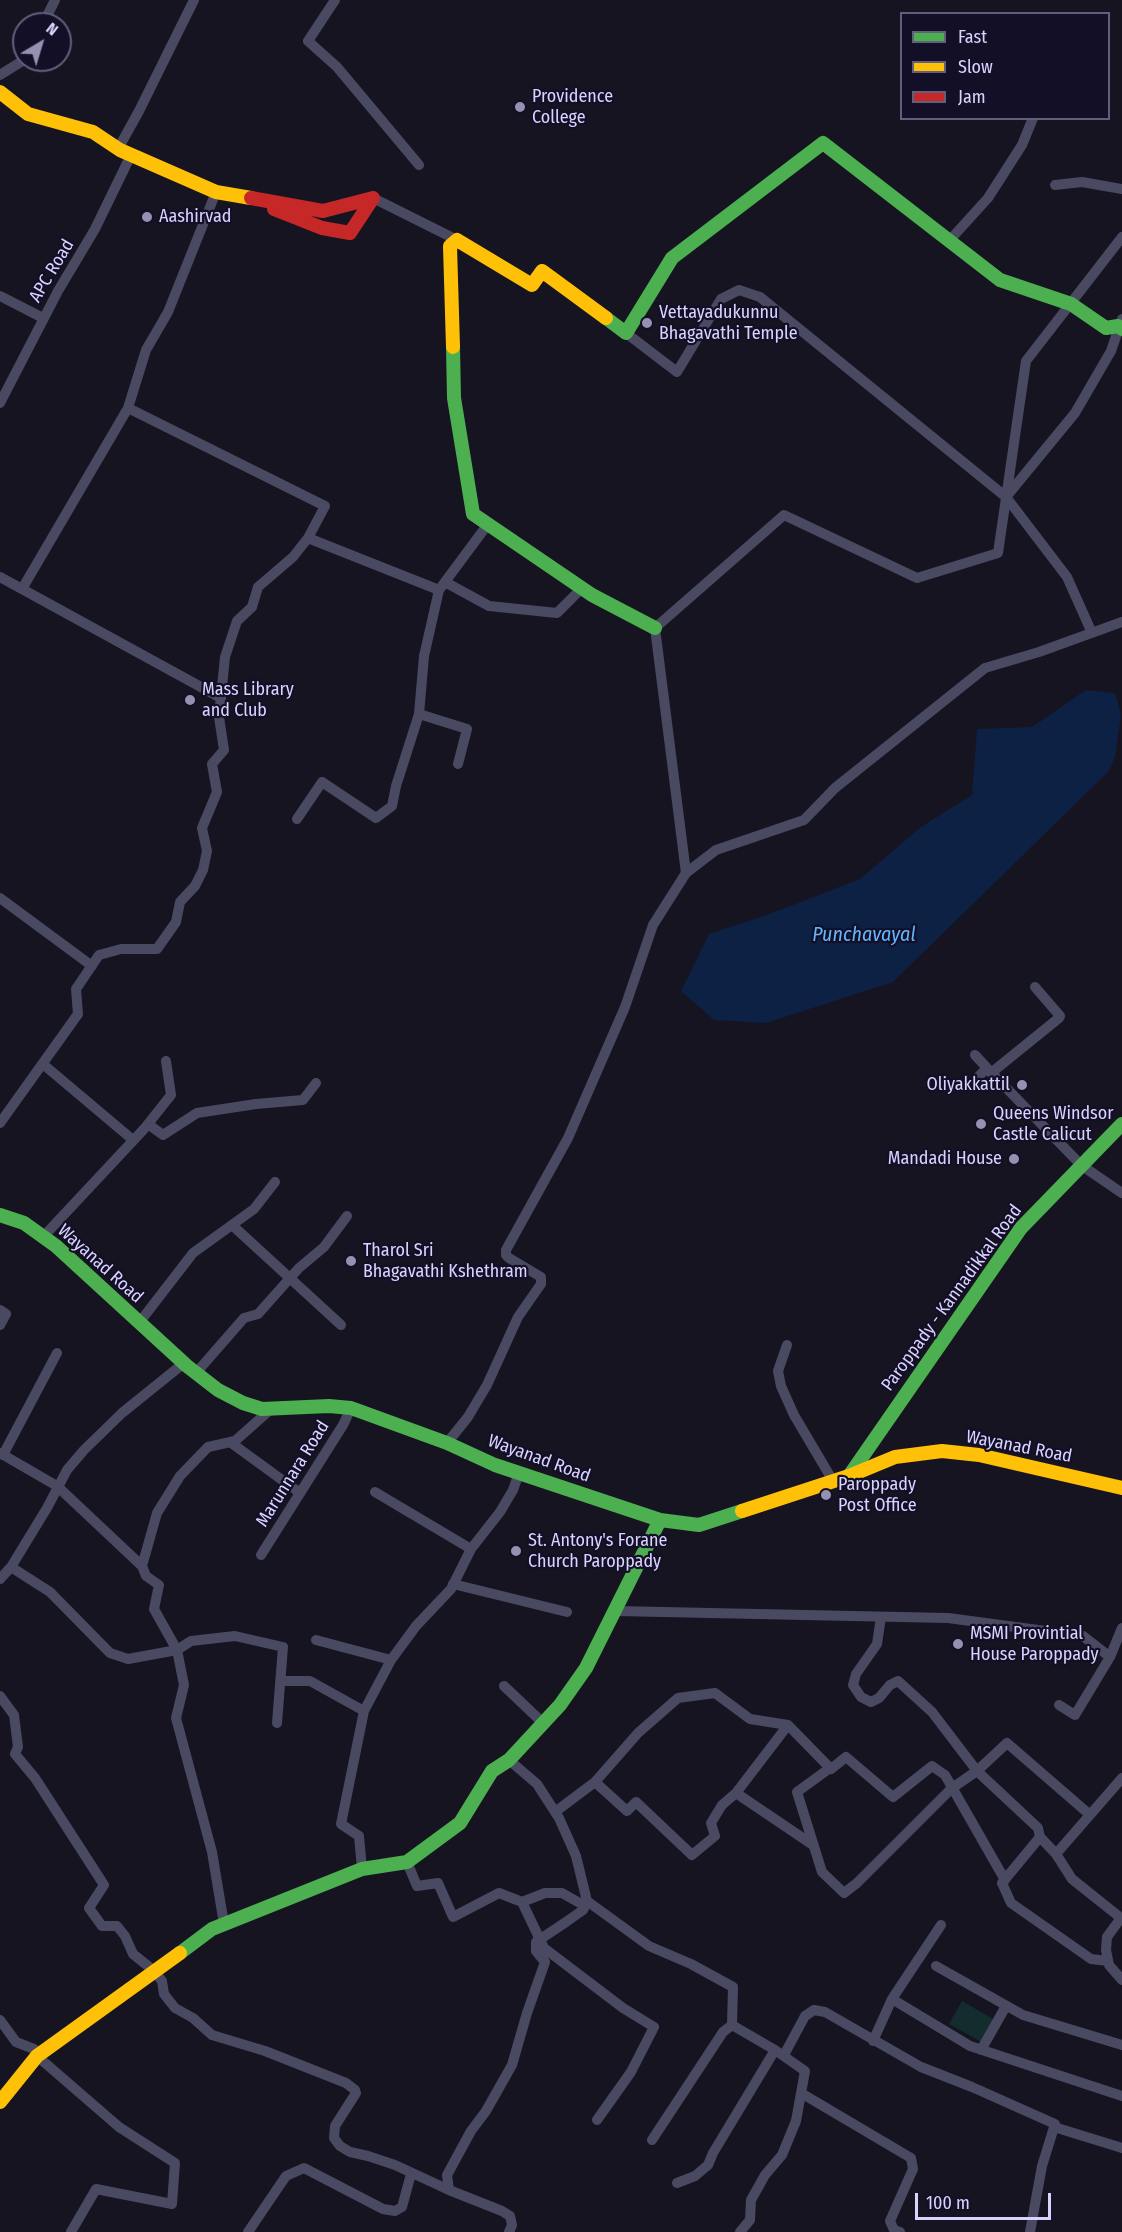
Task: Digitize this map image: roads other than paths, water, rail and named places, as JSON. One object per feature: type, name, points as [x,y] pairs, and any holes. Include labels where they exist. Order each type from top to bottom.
[{"type":"main road","points":[[0,92],[28,114],[93,132],[118,149],[216,192],[323,211],[373,198]]},
{"type":"main road","points":[[655,628],[582,588],[473,513],[453,398],[450,246],[457,240],[532,285],[542,271],[626,333],[672,258],[823,143],[999,280],[1071,304],[1106,328],[1121,325]]},
{"type":"main road","points":[[249,198],[322,228],[350,232],[373,198]]},
{"type":"main road","name":"Paroppady - Kannadikkal Road","points":[[849,1476],[1021,1228],[1122,1124]]},
{"type":"main road","name":"Wayanad Road","points":[[0,1215],[24,1223],[43,1237],[184,1363],[218,1390],[243,1404],[262,1409],[329,1406],[351,1408],[447,1443],[495,1465],[660,1520],[699,1525],[849,1476],[895,1457],[942,1451],[979,1455],[1122,1488]]},
{"type":"main road","points":[[0,2102],[37,2056],[212,1929],[362,1869],[407,1862],[460,1823],[492,1772],[509,1760],[560,1705],[586,1668],[660,1520]]},
{"type":"street","points":[[118,149],[194,0]]},
{"type":"street","points":[[335,0],[308,40],[337,67],[418,165]]},
{"type":"street","points":[[949,241],[988,198],[1022,145],[1033,120]]},
{"type":"street","name":"APC Road","points":[[0,403],[43,318],[95,229],[131,155]]},
{"type":"street","points":[[1055,185],[1082,182],[1122,189]]},
{"type":"street","points":[[22,590],[128,408],[146,350],[168,312],[216,192]]},
{"type":"street","points":[[373,198],[457,240]]},
{"type":"street","points":[[686,873],[655,628],[784,515],[917,578],[998,553],[1026,361],[1122,237]]},
{"type":"street","points":[[626,333],[677,372],[721,300],[739,290],[760,297],[1006,497],[1067,577],[1092,633]]},
{"type":"street","points":[[0,296],[43,318]]},
{"type":"street","points":[[1006,497],[1075,413],[1111,351],[1121,325]]},
{"type":"street","points":[[0,1123],[44,1065],[78,1014],[76,989],[99,955],[121,949],[157,949],[176,922],[180,902],[195,886],[203,870],[207,851],[202,828],[217,792],[212,764],[224,750],[219,717],[225,657],[237,621],[252,607],[258,587],[293,557],[308,538],[326,506],[128,408]]},
{"type":"street","points":[[297,819],[322,782],[376,818],[392,806],[419,714],[424,656],[442,586],[489,524]]},
{"type":"street","points":[[308,538],[442,586],[489,606],[557,613],[582,588]]},
{"type":"street","points":[[0,577],[221,698]]},
{"type":"street","points":[[447,1443],[468,1418],[487,1385],[518,1317],[541,1284],[542,1277],[509,1258],[506,1255],[507,1250],[568,1138],[625,1007],[653,925],[686,873],[716,850],[804,820],[835,788],[985,668],[1039,652],[1122,622]]},
{"type":"street","points":[[419,714],[467,729],[458,764]]},
{"type":"street","points":[[0,898],[92,966]]},
{"type":"street","points":[[978,1077],[1059,1018],[1060,1016],[1035,987]]},
{"type":"street","points":[[975,1055],[1081,1165],[1122,1193]]},
{"type":"street","points":[[43,1237],[148,1124],[171,1095],[166,1061]]},
{"type":"street","points":[[44,1065],[133,1140]]},
{"type":"street","points":[[148,1124],[163,1135],[197,1113],[303,1100],[316,1083]]},
{"type":"street","points":[[139,1323],[193,1253],[254,1209],[275,1182]]},
{"type":"street","points":[[196,1373],[243,1318],[258,1314],[324,1247],[347,1216]]},
{"type":"street","points":[[232,1225],[341,1324]]},
{"type":"street","points":[[0,1310],[6,1314],[0,1325]]},
{"type":"street","points":[[787,1345],[778,1371],[781,1386],[794,1415],[833,1480]]},
{"type":"street","points":[[57,1353],[2,1454],[57,1486],[142,1566],[147,1576],[159,1585],[154,1609],[177,1650],[184,1685],[176,1718],[212,1852],[224,1924]]},
{"type":"street","points":[[0,1579],[11,1567],[67,1470],[84,1450],[122,1413],[184,1363]]},
{"type":"street","name":"Marunnara Road","points":[[261,1555],[343,1425],[351,1408]]},
{"type":"street","points":[[142,1566],[157,1513],[180,1476],[208,1447],[235,1441],[271,1409]]},
{"type":"street","points":[[230,1442],[300,1493]]},
{"type":"street","points":[[362,1869],[359,1836],[341,1824],[364,1711],[391,1660],[416,1626],[451,1589],[471,1549],[500,1512],[513,1490],[519,1473]]},
{"type":"street","points":[[375,1492],[471,1549]]},
{"type":"street","points":[[11,1567],[50,1592],[110,1653],[128,1659],[177,1650],[191,1641],[235,1636],[283,1647],[277,1723]]},
{"type":"street","points":[[453,1584],[567,1612]]},
{"type":"street","points":[[615,1611],[948,1618],[1083,1636],[1110,1657]]},
{"type":"street","points":[[881,1617],[877,1644],[856,1674],[853,1685],[861,1697],[870,1702],[879,1698],[890,1685],[898,1681],[932,1712],[977,1771],[1038,1828],[1040,1837],[1056,1854],[1072,1879],[1122,1918],[1107,1937],[1106,1950],[1108,1961],[1122,1980]]},
{"type":"street","points":[[1059,1705],[1075,1715],[1110,1657],[1122,1628]]},
{"type":"street","points":[[316,1640],[391,1660]]},
{"type":"street","points":[[281,1681],[310,1681],[364,1711]]},
{"type":"street","points":[[504,1686],[543,1723]]},
{"type":"street","points":[[555,1812],[595,1782],[638,1733],[678,1698],[715,1694],[750,1719],[788,1725],[830,1768]]},
{"type":"street","points":[[0,1696],[14,1715],[18,1747],[15,1754],[35,1778],[104,1885],[89,1908],[102,1926],[117,1926],[125,1936],[133,1954],[153,1970],[162,1981],[164,1994],[175,2008],[193,2018],[212,2035],[265,2051],[340,2080],[355,2090],[353,2100],[335,2126],[334,2138],[340,2146],[350,2152],[386,2162],[502,2211],[510,2216],[512,2225],[508,2232]]},
{"type":"street","points":[[595,1782],[627,1810],[636,1802],[692,1855],[715,1836],[711,1823],[722,1805],[736,1793],[788,1725]]},
{"type":"street","points":[[1005,1880],[952,1788],[945,1775],[932,1766],[893,1797],[846,1757],[831,1770],[830,1768],[797,1792],[822,1872],[844,1893],[857,1883],[952,1788],[977,1771],[1007,1743],[1089,1814]]},
{"type":"street","points":[[449,2190],[447,2175],[471,2131],[512,2066],[545,1962],[535,1948],[539,1938],[583,1910],[586,1903],[576,1856],[555,1812],[537,1784],[509,1760]]},
{"type":"street","points":[[1056,1854],[1122,1778]]},
{"type":"street","points":[[736,1793],[813,1845]]},
{"type":"street","points":[[1040,1837],[1002,1883],[1011,1903],[1090,1959],[1108,1961]]},
{"type":"street","points":[[407,1862],[417,1886],[438,1883],[453,1917],[499,1893],[522,1902],[544,1948],[623,2008],[654,2028],[631,2072],[597,2120]]},
{"type":"street","points":[[522,1902],[544,1893],[562,1893],[586,1903],[649,1946],[691,1964],[733,1987],[732,2025]]},
{"type":"street","points":[[873,2042],[892,1999],[941,1925]]},
{"type":"street","points":[[936,1966],[1023,2015],[1122,2045]]},
{"type":"street","points":[[892,1999],[970,2046],[1122,2096]]},
{"type":"street","points":[[981,2050],[1006,2006]]},
{"type":"street","points":[[677,2183],[695,2176],[708,2165],[713,2152],[779,2052],[805,2016],[814,2010],[825,2012],[873,2042],[921,2067],[1055,2124],[1042,2166],[1030,2232]]},
{"type":"street","points":[[0,2020],[16,2042],[34,2049],[37,2056],[119,2127],[175,2163],[172,2204],[96,2189],[71,2232]]},
{"type":"street","points":[[732,2025],[779,2052],[805,2071],[796,2121],[782,2155],[765,2175],[751,2200],[750,2220],[740,2232]]},
{"type":"street","points":[[652,2140],[723,2032],[732,2025]]},
{"type":"street","points":[[801,2093],[912,2158],[913,2169],[890,2221],[894,2230],[900,2232]]},
{"type":"street","points":[[1054,2127],[1122,2148]]},
{"type":"street","points":[[248,2232],[286,2176],[304,2168],[383,2209],[395,2211],[402,2207],[411,2174]]},
{"type":"water","name":"Punchavayal","points":[[1086,690],[1115,693],[1121,715],[1115,757],[1108,772],[893,982],[766,1023],[714,1020],[681,991],[709,934],[767,915],[860,879],[921,827],[972,795],[977,729],[1032,727]]},
{"type":"place","name":"Providence College","points":[[520,107]]},
{"type":"place","name":"Aashirvad","points":[[147,217]]},
{"type":"place","name":"Vettayadukunnu Bhagavathi Temple","points":[[647,323]]},
{"type":"place","name":"Mass Library and Club","points":[[190,700]]},
{"type":"place","name":"Oliyakkattil","points":[[1022,1085]]},
{"type":"place","name":"Queens Windsor Castle Calicut","points":[[981,1124]]},
{"type":"place","name":"Mandadi House","points":[[1014,1159]]},
{"type":"place","name":"Tharol Sri Bhagavathi Kshethram","points":[[351,1261]]},
{"type":"place","name":"Paroppady Post Office","points":[[826,1495]]},
{"type":"place","name":"St. Antony's Forane Church Paroppady","points":[[516,1551]]},
{"type":"place","name":"MSMI Provintial House Paroppady","points":[[958,1644]]}]
